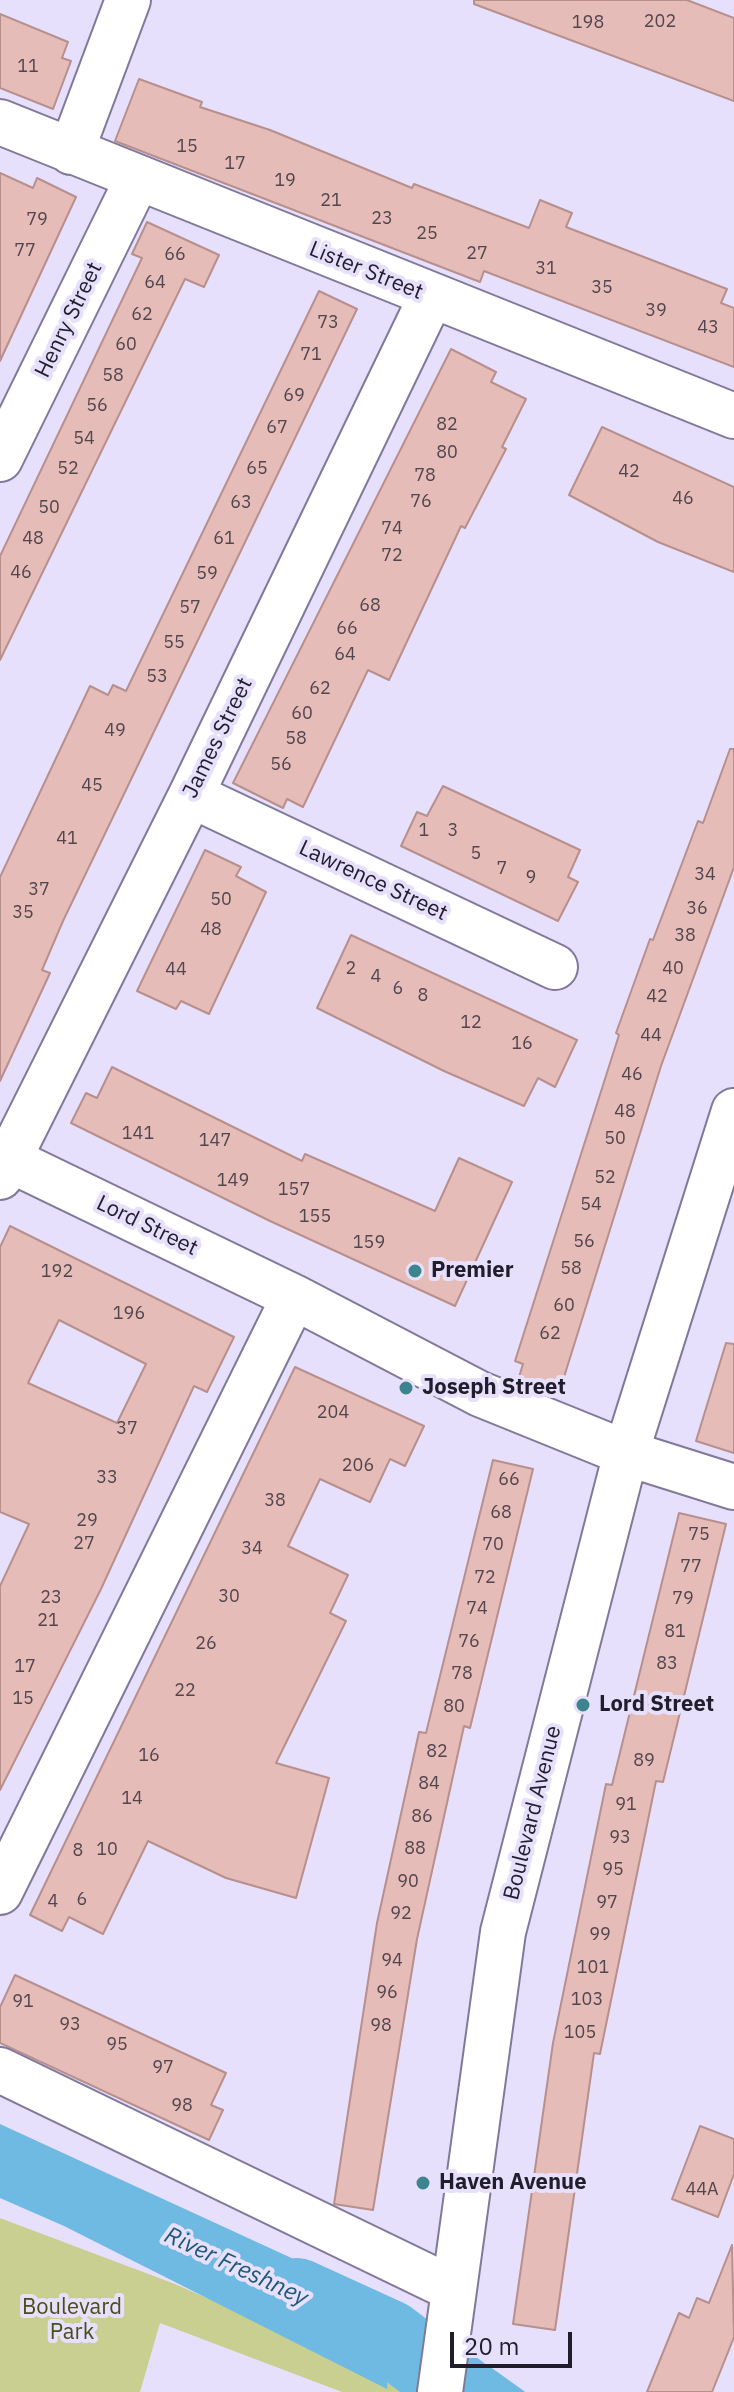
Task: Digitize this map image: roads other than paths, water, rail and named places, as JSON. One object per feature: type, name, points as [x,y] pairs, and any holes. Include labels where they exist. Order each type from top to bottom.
[{"type":"street","points":[[71,152],[128,0]]},
{"type":"street","name":"Lister Street","points":[[0,122],[137,180],[734,416]]},
{"type":"street","name":"Henry Street","points":[[0,459],[137,180]]},
{"type":"street","name":"James Street","points":[[3,1164],[191,795],[431,297]]},
{"type":"street","name":"Lawrence Street","points":[[191,795],[555,967]]},
{"type":"street","name":"Boulevard Avenue","points":[[440,2392],[503,1932],[626,1453],[734,1111]]},
{"type":"street","name":"Lord Street","points":[[3,1164],[294,1297],[480,1394],[626,1453],[734,1487]]},
{"type":"street","points":[[0,1892],[294,1297]]},
{"type":"street","points":[[0,2070],[452,2298]]},
{"type":"water","points":[[0,2124],[385,2301],[392,2315],[387,2389],[64,2226],[0,2198]]},
{"type":"water","points":[[489,2366],[524,2391],[525,2392],[485,2392]]},
{"type":"waterway","name":"River Freshney","points":[[297,2295],[389,2337],[461,2392]]},
{"type":"place","name":"Premier","points":[[415,1271]]},
{"type":"place","name":"Joseph Street","points":[[406,1388]]},
{"type":"place","name":"Lord Street","points":[[583,1705]]},
{"type":"place","name":"Haven Avenue","points":[[423,2183]]},
{"type":"park label","name":"Boulevard Park","points":[[72,2320]]}]
